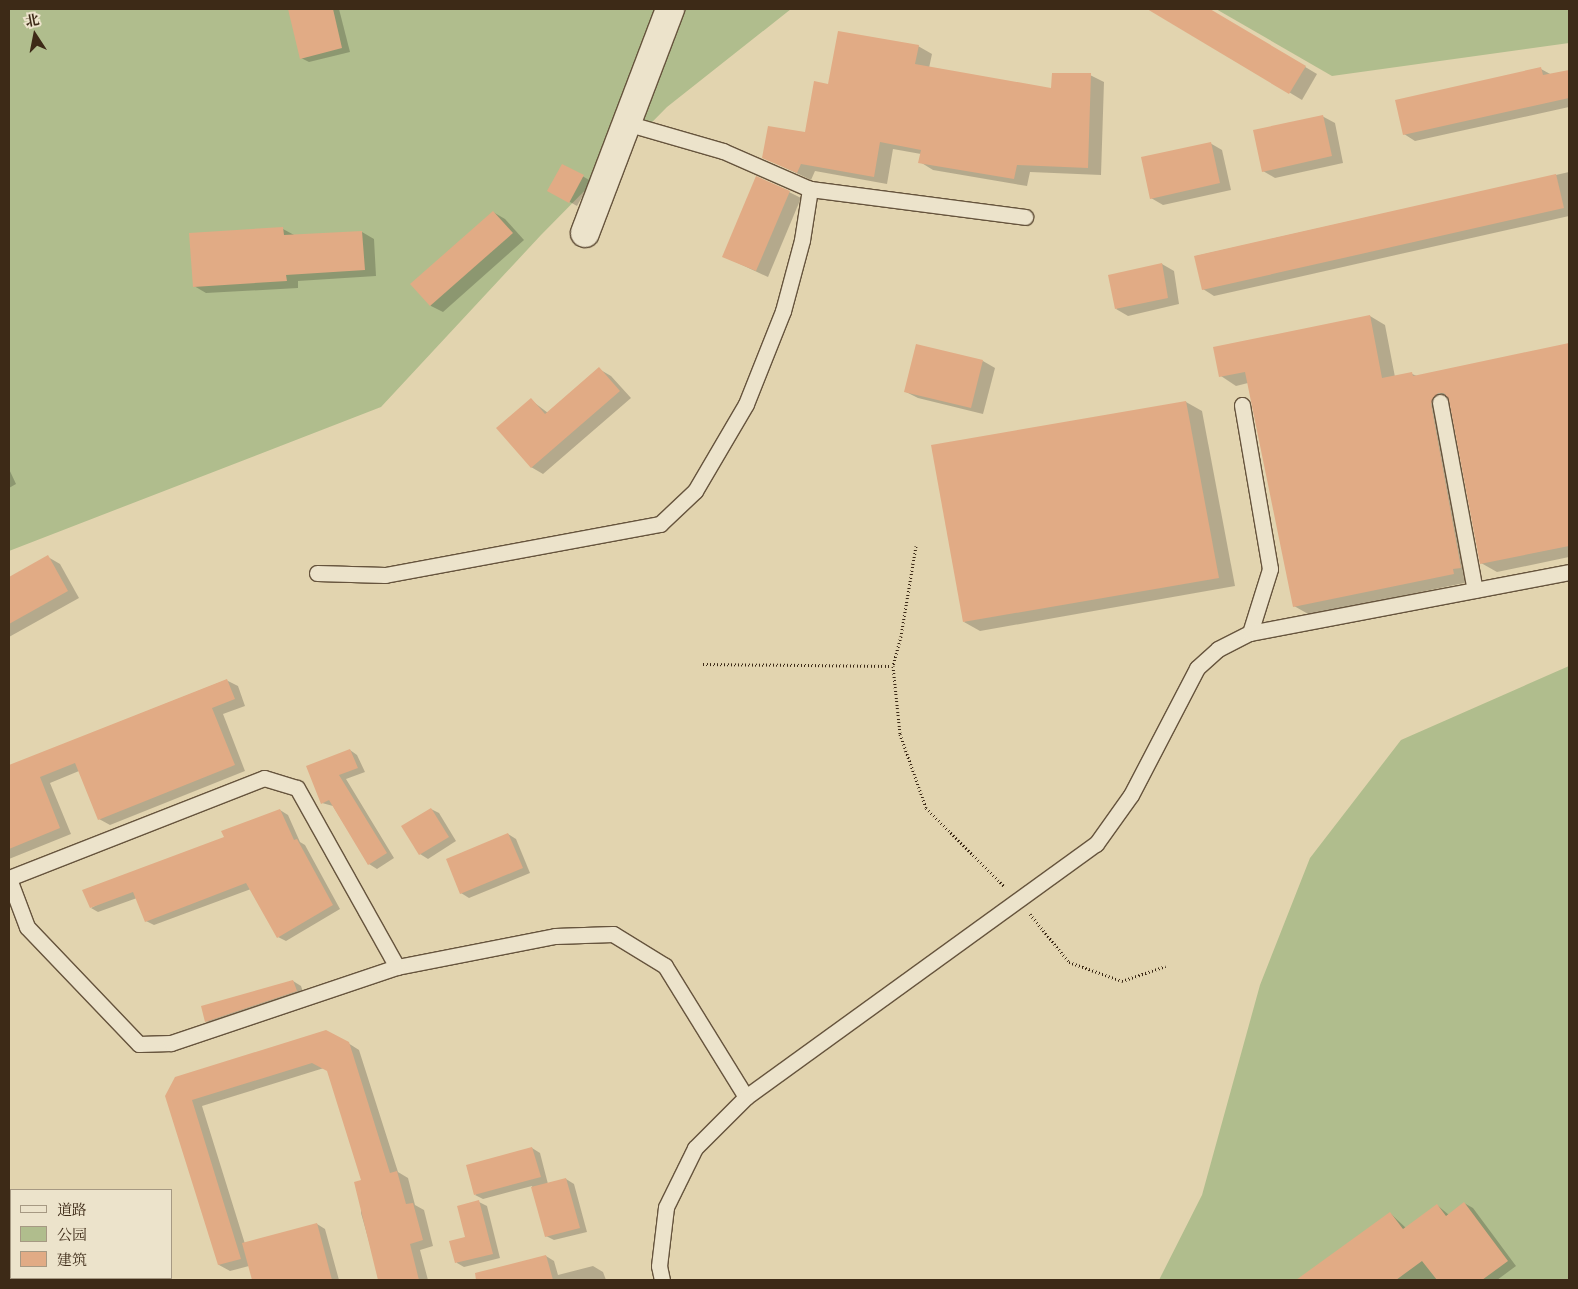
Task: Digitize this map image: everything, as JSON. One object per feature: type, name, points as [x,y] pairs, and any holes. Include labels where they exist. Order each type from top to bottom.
[{"type":"street","points":[[585,233],[670,9]]},
{"type":"lane","points":[[626,123],[723,151],[810,189],[1025,217]]},
{"type":"lane","points":[[317,573],[385,575],[660,524],[695,491],[746,404],[783,311],[802,240],[810,189]]},
{"type":"lane","points":[[1440,402],[1475,590]]},
{"type":"lane","points":[[1242,405],[1270,569],[1250,633]]},
{"type":"lane","points":[[662,1280],[659,1266],[666,1208],[694,1148],[746,1097],[1096,844],[1131,795],[1197,668],[1218,648],[1250,633],[1569,572]]},
{"type":"lane","points":[[397,967],[297,788],[264,778],[9,878],[27,927],[139,1044],[171,1043],[397,967],[555,936],[613,934],[665,966],[746,1097]]},
{"type":"path","points":[[916,546],[901,636],[893,666],[900,734],[926,808],[1018,900],[1069,962],[1122,981],[1166,966]]},
{"type":"path","points":[[703,664],[893,666]]},
{"type":"green space","points":[[9,9],[791,9],[667,107],[541,235],[381,407],[9,551]]},
{"type":"green space","points":[[1216,9],[1569,9],[1569,43],[1332,76]]},
{"type":"green space","points":[[1569,666],[1569,1280],[1159,1280],[1202,1195],[1260,985],[1310,858],[1401,740]]},
{"type":"building","points":[[288,9],[333,9],[342,48],[300,59]]},
{"type":"building","points":[[1147,9],[1210,9],[1306,66],[1289,94]]},
{"type":"building","points":[[838,31],[919,45],[915,64],[1051,88],[1052,73],[1091,73],[1088,168],[1017,165],[1014,179],[918,163],[921,150],[880,142],[874,177],[801,164],[797,173],[762,158],[768,126],[805,132],[814,81],[828,84]]},
{"type":"building","points":[[1541,67],[1543,75],[1569,70],[1569,98],[1403,135],[1395,100]]},
{"type":"building","points":[[1323,115],[1332,156],[1262,172],[1253,130]]},
{"type":"building","points":[[1211,142],[1220,183],[1150,199],[1141,157]]},
{"type":"building","points":[[562,164],[584,175],[569,203],[547,191]]},
{"type":"building","points":[[1556,174],[1564,208],[1202,290],[1194,256]]},
{"type":"building","points":[[756,176],[790,191],[756,271],[722,257]]},
{"type":"building","points":[[493,211],[513,233],[430,306],[410,284]]},
{"type":"building","points":[[283,227],[284,235],[362,231],[365,270],[286,275],[287,281],[193,287],[189,233]]},
{"type":"building","points":[[1162,263],[1168,298],[1115,309],[1108,275]]},
{"type":"building","points":[[1370,315],[1382,378],[1412,372],[1413,376],[1569,343],[1569,546],[1480,564],[1449,400],[1444,393],[1438,393],[1431,404],[1461,568],[1453,569],[1454,574],[1293,607],[1245,372],[1219,377],[1213,347]]},
{"type":"building","points":[[916,344],[983,360],[971,408],[904,392]]},
{"type":"building","points":[[599,367],[620,391],[531,468],[496,428],[531,398],[545,414]]},
{"type":"building","points":[[1186,401],[1219,578],[963,622],[931,445]]},
{"type":"building","points":[[48,555],[68,591],[9,624],[9,577]]},
{"type":"building","points":[[227,679],[235,699],[212,708],[235,765],[98,820],[75,763],[40,777],[60,828],[9,849],[9,765]]},
{"type":"building","points":[[350,749],[358,768],[339,775],[387,853],[368,865],[329,800],[321,804],[306,766]]},
{"type":"building","points":[[431,808],[449,837],[419,855],[401,826]]},
{"type":"building","points":[[280,809],[294,840],[297,839],[333,905],[277,938],[246,883],[145,922],[133,892],[90,908],[82,890],[224,837],[221,831]]},
{"type":"building","points":[[508,833],[523,868],[460,894],[446,859]]},
{"type":"building","points":[[293,980],[297,991],[205,1022],[201,1006]]},
{"type":"building","points":[[326,1030],[349,1042],[390,1173],[397,1171],[406,1204],[413,1203],[423,1240],[410,1244],[419,1280],[378,1280],[354,1182],[361,1180],[327,1071],[312,1063],[192,1100],[241,1259],[218,1265],[165,1096],[175,1077]]},
{"type":"building","points":[[532,1147],[541,1177],[474,1195],[466,1165]]},
{"type":"building","points":[[566,1178],[580,1228],[545,1237],[531,1187]]},
{"type":"building","points":[[479,1200],[493,1254],[455,1263],[449,1241],[465,1237],[457,1206]]},
{"type":"building","points":[[1464,1202],[1508,1261],[1482,1280],[1437,1280],[1422,1261],[1396,1280],[1296,1280],[1390,1212],[1403,1229],[1437,1204],[1446,1216]]},
{"type":"building","points":[[317,1223],[332,1280],[252,1280],[242,1243]]},
{"type":"building","points":[[546,1255],[553,1280],[476,1280],[475,1273]]}]
